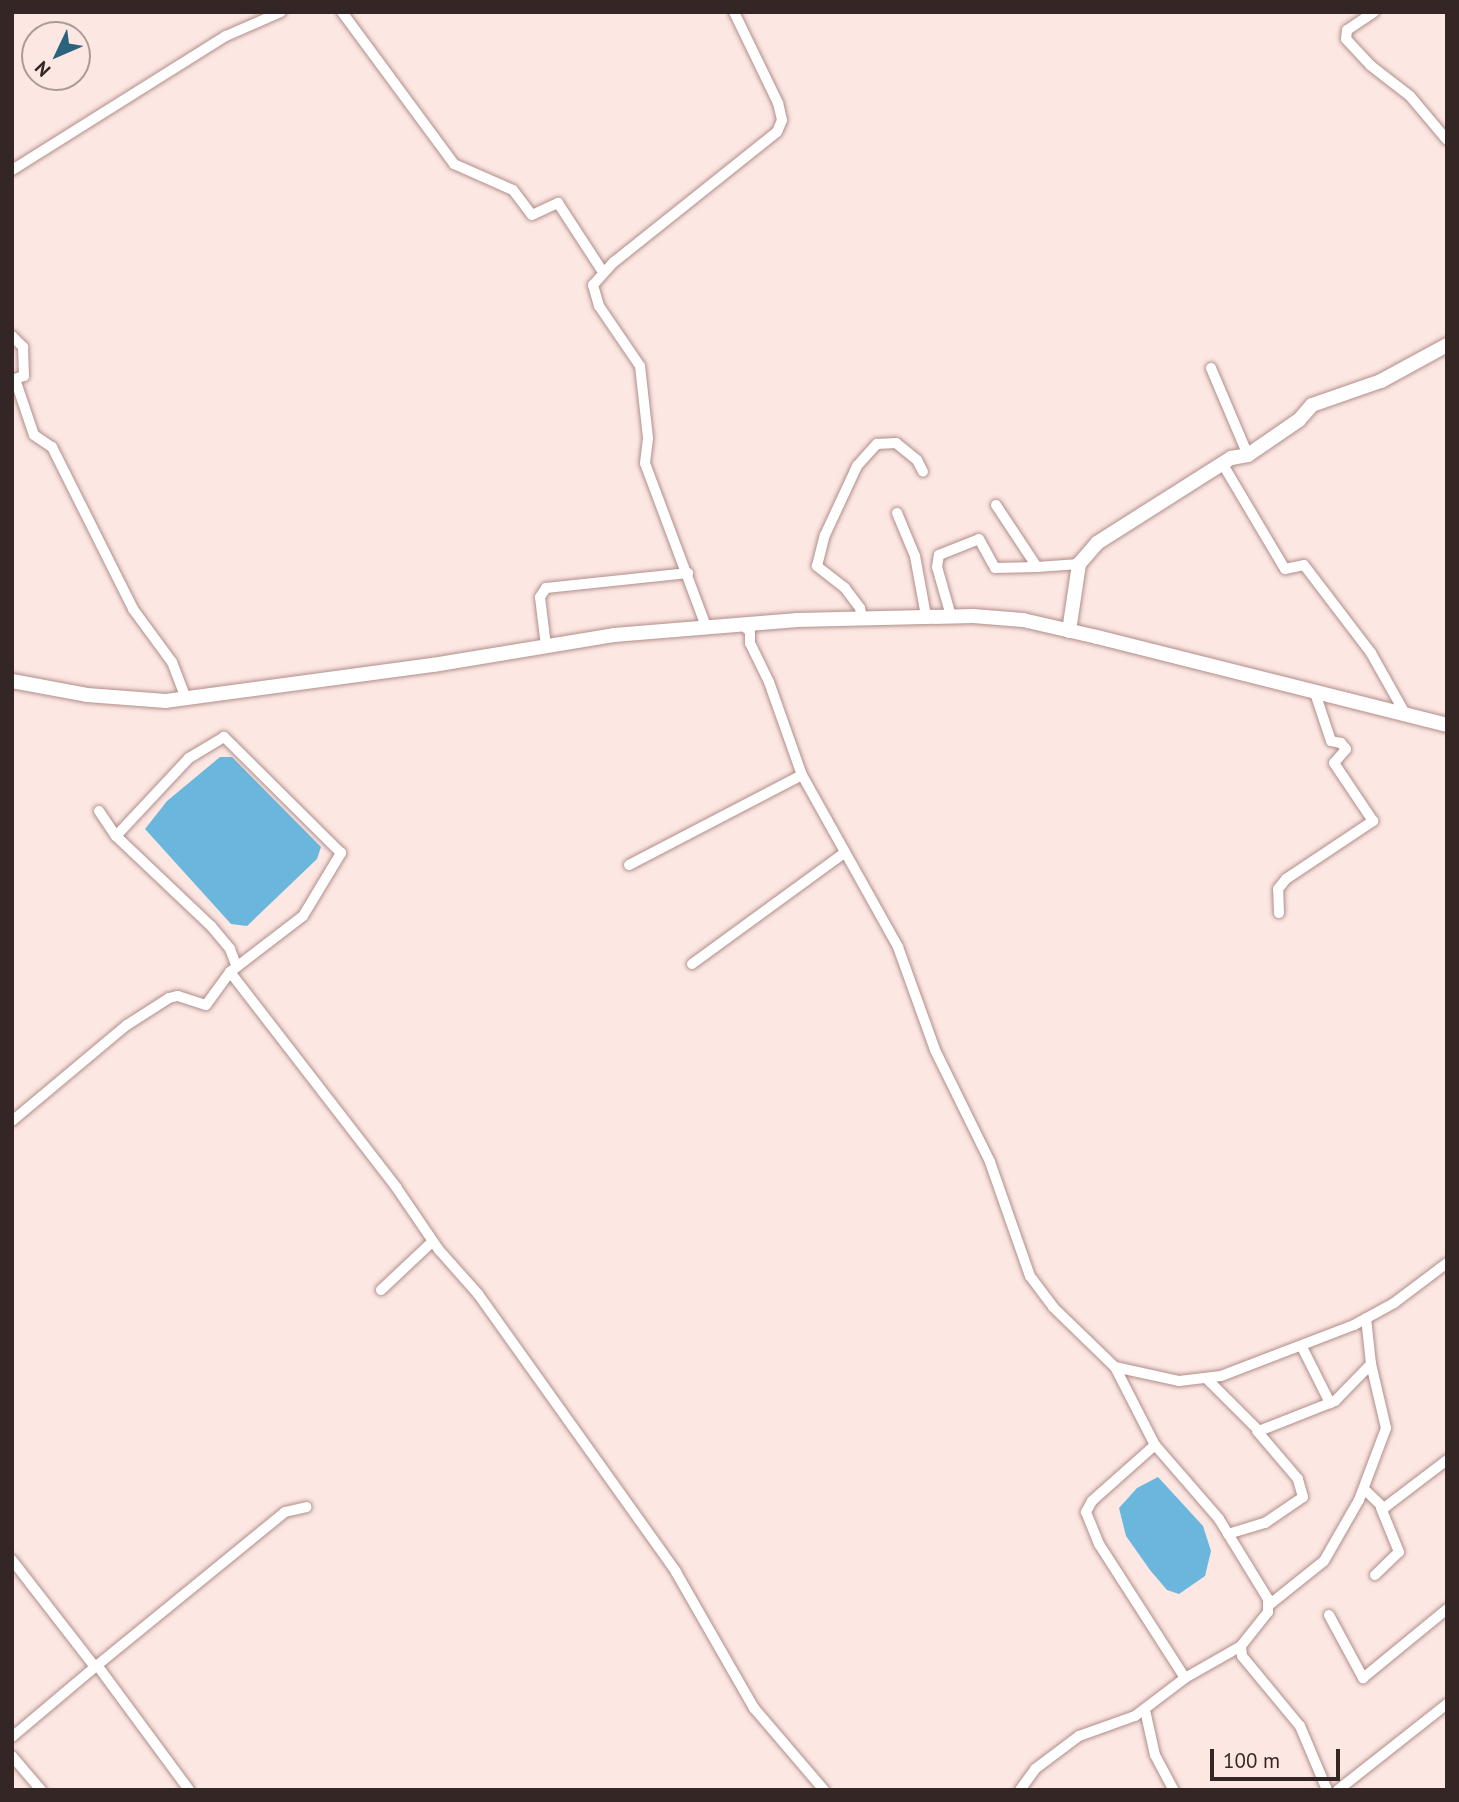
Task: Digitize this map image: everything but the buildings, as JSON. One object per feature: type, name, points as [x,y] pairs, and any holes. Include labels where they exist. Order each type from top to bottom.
[{"type":"street","points":[[12,170],[226,36],[281,12]]},
{"type":"street","points":[[342,12],[454,164],[513,190],[532,215],[558,203],[603,272]]},
{"type":"street","points":[[707,629],[645,463],[648,438],[640,366],[594,295],[593,285],[603,272],[777,132],[782,120],[778,103],[734,12]]},
{"type":"street","points":[[1374,12],[1347,30],[1346,39],[1370,65],[1410,96],[1447,140]]},
{"type":"street","points":[[12,336],[23,347],[24,376],[14,380],[34,435],[52,447],[134,609],[172,662],[186,699]]},
{"type":"street","points":[[1069,631],[1079,564],[1097,543],[1222,463],[1248,455],[1299,420],[1312,405],[1381,381],[1447,345]]},
{"type":"street","points":[[1211,368],[1248,455]]},
{"type":"street","points":[[862,617],[860,608],[845,587],[817,566],[825,535],[857,466],[877,444],[896,443],[917,460],[923,472]]},
{"type":"street","points":[[1222,463],[1285,569],[1304,565],[1371,653],[1406,715]]},
{"type":"street","points":[[996,505],[1037,567]]},
{"type":"street","points":[[897,513],[915,556],[926,616]]},
{"type":"street","points":[[951,616],[937,567],[939,555],[976,539],[995,568],[1079,564]]},
{"type":"street","points":[[546,646],[540,597],[546,588],[688,573]]},
{"type":"street","points":[[12,681],[128,700],[186,699],[546,646],[742,624],[862,617],[1004,617],[1447,725]]},
{"type":"street","points":[[742,624],[750,632],[750,643],[769,682],[802,775],[898,947],[935,1050],[981,1142],[1035,1286],[1115,1367],[1155,1445],[1228,1534],[1269,1605]]},
{"type":"street","points":[[1279,913],[1278,889],[1286,878],[1373,821],[1336,766],[1334,761],[1346,749],[1331,741],[1315,693]]},
{"type":"street","points":[[12,1121],[127,1025],[169,998],[178,996],[206,1006],[233,970],[303,916],[341,853],[339,846],[224,737],[189,758],[116,836]]},
{"type":"street","points":[[629,865],[802,775]]},
{"type":"street","points":[[99,811],[116,836],[211,926],[230,949],[233,970],[396,1187],[432,1241],[478,1294],[676,1572],[754,1708],[824,1790]]},
{"type":"street","points":[[692,964],[844,853]]},
{"type":"street","points":[[381,1290],[432,1241]]},
{"type":"street","points":[[1115,1367],[1179,1381],[1207,1379],[1302,1346],[1366,1318],[1446,1266]]},
{"type":"street","points":[[1020,1790],[1035,1769],[1079,1736],[1145,1710],[1185,1678],[1241,1646],[1266,1618],[1269,1605],[1324,1560],[1364,1489],[1386,1428],[1371,1364],[1366,1318]]},
{"type":"street","points":[[1302,1346],[1330,1403]]},
{"type":"street","points":[[1257,1431],[1330,1403],[1371,1364]]},
{"type":"street","points":[[1207,1379],[1298,1479],[1303,1497],[1265,1523],[1228,1534]]},
{"type":"street","points":[[1155,1445],[1092,1501],[1086,1512],[1098,1544],[1185,1678]]},
{"type":"street","points":[[1381,1508],[1447,1460]]},
{"type":"street","points":[[1364,1489],[1381,1508],[1399,1552],[1375,1575]]},
{"type":"street","points":[[12,1737],[285,1512],[306,1507]]},
{"type":"street","points":[[12,1560],[189,1790]]},
{"type":"street","points":[[1329,1615],[1363,1678],[1447,1609]]},
{"type":"street","points":[[1241,1646],[1251,1671],[1300,1726],[1327,1790]]},
{"type":"street","points":[[1338,1790],[1447,1704]]},
{"type":"street","points":[[1145,1710],[1155,1755],[1174,1790]]},
{"type":"street","points":[[13,1758],[41,1790]]},
{"type":"water","points":[[220,757],[232,757],[321,847],[317,859],[247,926],[231,924],[145,829],[167,801]]},
{"type":"water","points":[[1158,1477],[1203,1526],[1211,1551],[1205,1576],[1179,1594],[1167,1590],[1126,1536],[1119,1508],[1137,1488]]}]
